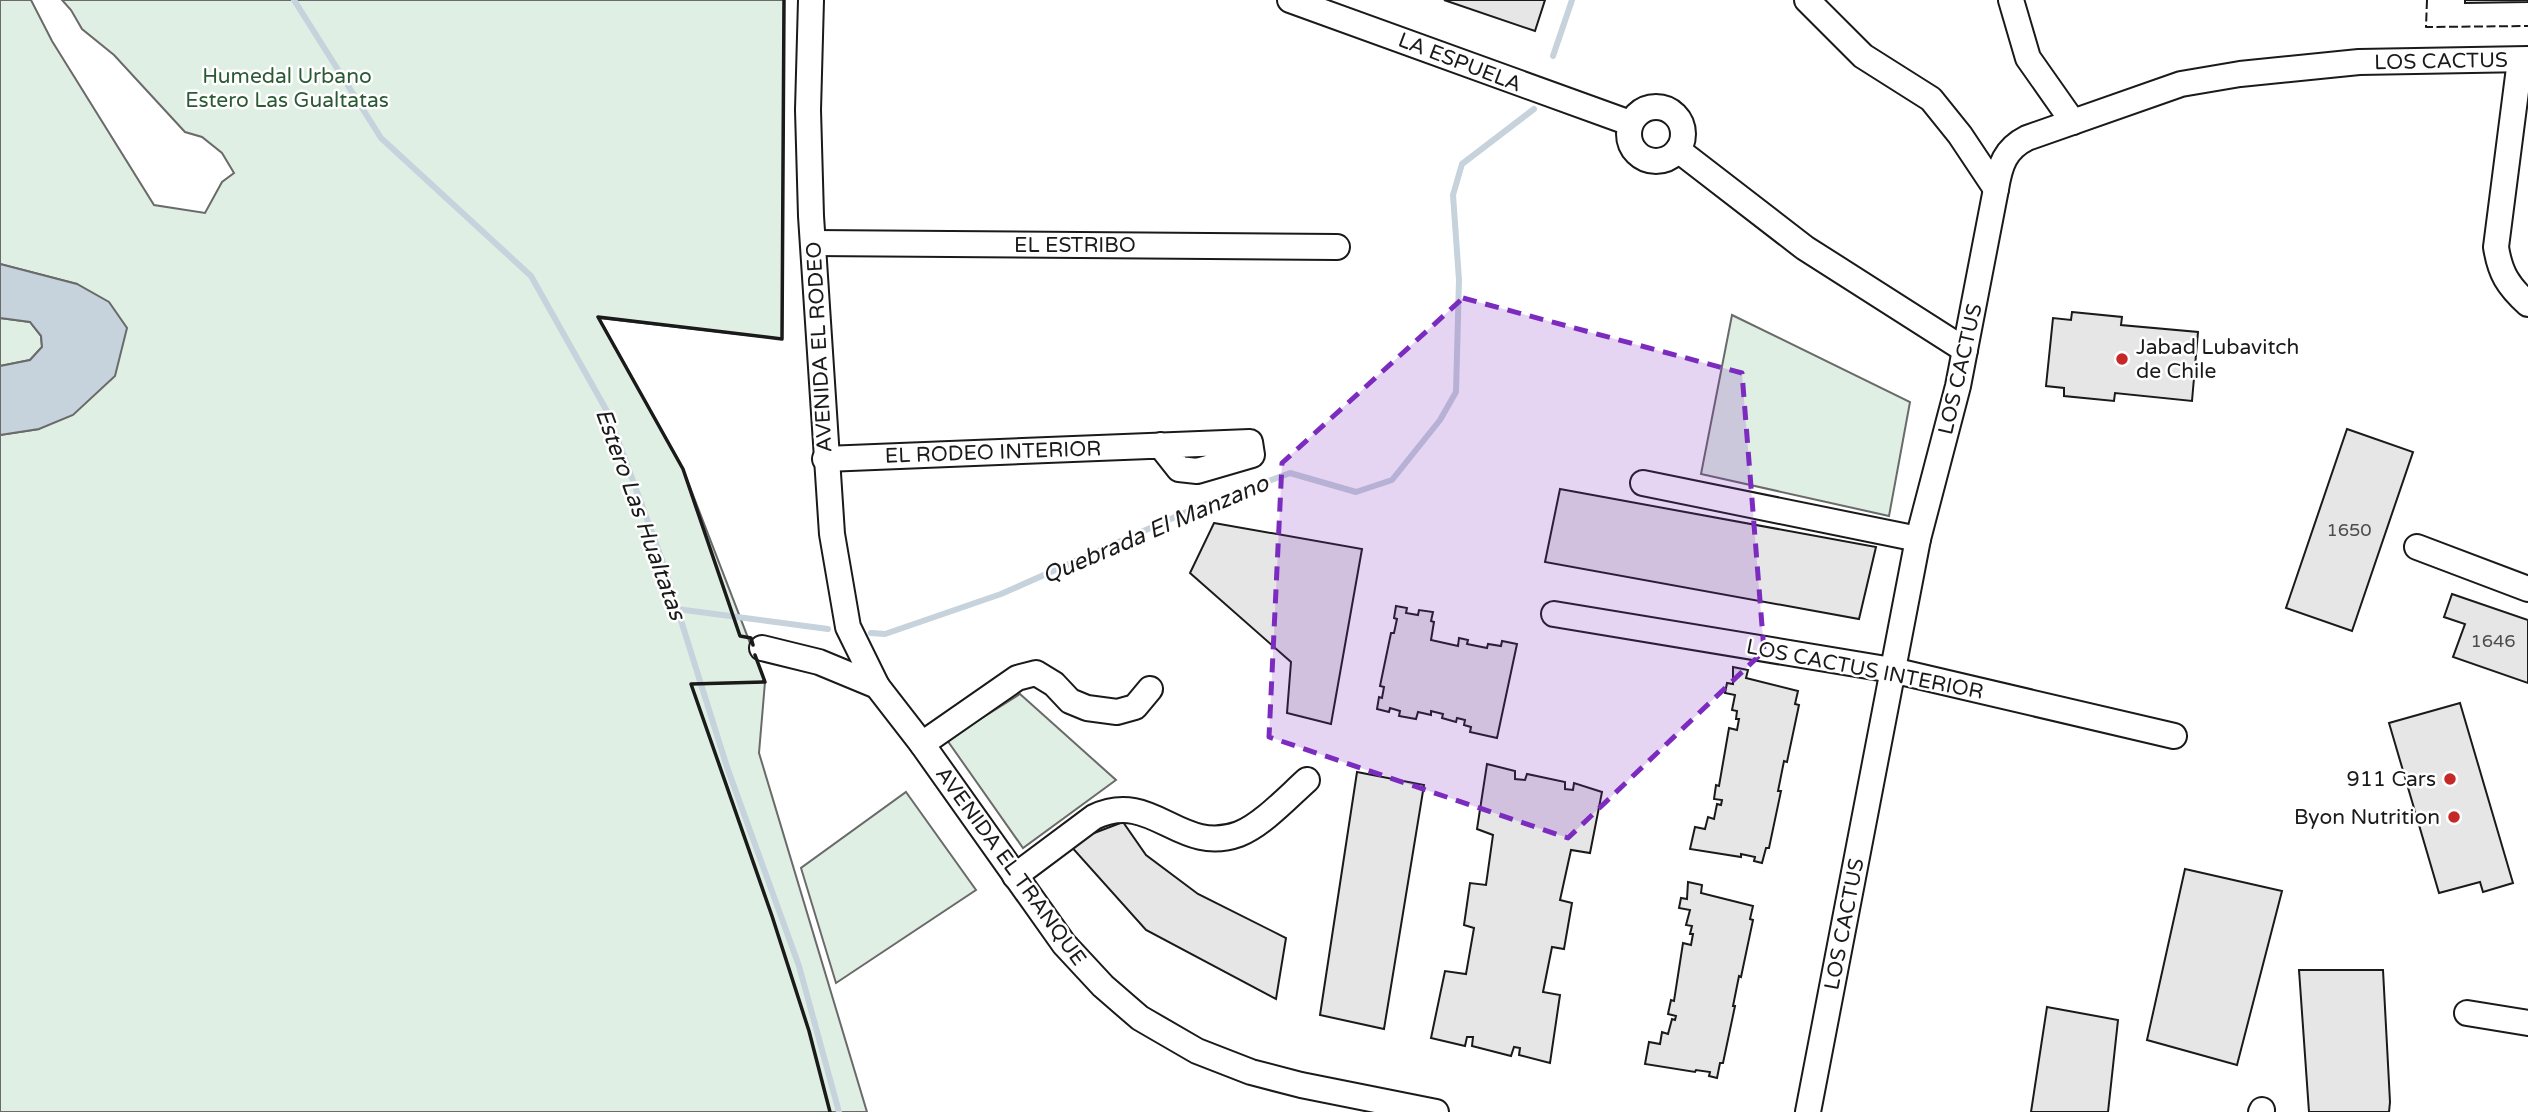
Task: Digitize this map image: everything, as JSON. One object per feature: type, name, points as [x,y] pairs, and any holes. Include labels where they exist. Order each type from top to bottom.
[{"type":"street","name":"AVENIDA EL RODEO","points":[[811,0],[808,110],[813,243],[832,534],[848,627],[877,686]]},
{"type":"street","name":"LA ESPUELA","points":[[1290,0],[1630,123]]},
{"type":"street","points":[[1807,0],[1863,56],[1931,99],[1960,135],[1996,189]]},
{"type":"street","points":[[2011,0],[2028,58],[2073,121]]},
{"type":"street","points":[[2524,60],[2496,247],[2500,269],[2508,283],[2528,304]]},
{"type":"street","name":"LOS CACTUS","points":[[1808,1112],[1918,538],[1958,386],[2001,163],[2011,148],[2028,138],[2073,121],[2181,84],[2240,74],[2359,62],[2524,60]]},
{"type":"street","points":[[1653,107],[1672,111],[1683,127],[1684,136],[1678,150],[1668,159],[1659,162],[1641,157],[1630,142],[1630,123],[1644,110],[1653,107]]},
{"type":"street","points":[[1678,150],[1805,248],[1965,350]]},
{"type":"street","name":"EL ESTRIBO","points":[[813,243],[1337,247]]},
{"type":"street","name":"EL RODEO INTERIOR","points":[[825,458],[1160,445]]},
{"type":"street","points":[[1643,483],[1918,538]]},
{"type":"street","points":[[2417,547],[2528,589]]},
{"type":"street","name":"LOS CACTUS INTERIOR","points":[[1554,614],[1892,670],[2174,736]]},
{"type":"street","name":"AVENIDA EL TRANQUE","points":[[762,648],[819,662],[877,686],[922,744],[1053,929],[1082,965],[1128,1009],[1181,1043],[1220,1061],[1273,1078],[1437,1112]]},
{"type":"street","points":[[922,744],[1017,678],[1036,673],[1054,684],[1070,701],[1087,708],[1116,712],[1135,707],[1150,689]]},
{"type":"street","points":[[1015,876],[1105,811],[1128,808],[1139,810],[1191,835],[1213,839],[1226,838],[1250,829],[1307,780]]},
{"type":"street","points":[[2467,1013],[2528,1023]]},
{"type":"highlighted area","points":[[1463,298],[1742,373],[1764,651],[1568,838],[1269,737],[1282,463]]},
{"type":"green space","name":"Humedal Urbano Estero Las Gualtatas","points":[[0,0],[31,0],[52,41],[154,205],[205,213],[222,182],[234,173],[222,153],[202,137],[185,132],[114,55],[82,29],[62,0],[784,0],[782,339],[599,318],[683,469],[765,682],[759,753],[867,1112],[0,1112],[0,435],[39,429],[77,284],[0,264]]},
{"type":"green space","points":[[1732,315],[1910,402],[1889,516],[1701,474]]},
{"type":"green space","points":[[0,318],[30,322],[41,336],[42,347],[30,360],[0,366]]},
{"type":"green space","points":[[1020,694],[1116,780],[1023,848],[947,740]]},
{"type":"green space","points":[[906,792],[976,890],[836,983],[801,868]]},
{"type":"shaded area","points":[[0,264],[77,284],[109,302],[127,328],[115,376],[73,415],[39,429],[0,435],[0,366],[30,360],[42,347],[41,336],[30,322],[0,318]]},
{"type":"building","points":[[1444,0],[1545,0],[1535,31]]},
{"type":"building","points":[[2465,0],[2528,0],[2528,2],[2465,3]]},
{"type":"building","name":"Jabad Lubavitch de Chile","points":[[2072,312],[2122,317],[2121,325],[2198,332],[2192,401],[2115,393],[2114,401],[2064,396],[2064,388],[2046,386],[2053,318],[2071,320]]},
{"type":"building","points":[[2347,429],[2413,452],[2352,631],[2286,608]]},
{"type":"building","points":[[1560,489],[1876,547],[1859,619],[1545,562]]},
{"type":"building","points":[[1214,523],[1362,549],[1331,724],[1287,713],[1291,662],[1190,573]]},
{"type":"building","points":[[2452,594],[2528,620],[2528,683],[2453,657],[2465,624],[2444,617]]},
{"type":"building","points":[[1396,606],[1407,608],[1406,613],[1418,615],[1419,610],[1433,612],[1431,640],[1458,646],[1459,638],[1468,640],[1467,644],[1487,648],[1488,644],[1501,646],[1502,641],[1517,644],[1497,738],[1470,732],[1471,727],[1464,725],[1465,720],[1457,718],[1456,722],[1431,711],[1431,715],[1418,712],[1416,719],[1399,716],[1400,711],[1390,708],[1389,712],[1377,709],[1379,697],[1382,698],[1384,687],[1380,686],[1391,633],[1394,633],[1397,619],[1394,618]]},
{"type":"building","points":[[1733,667],[1748,670],[1746,678],[1798,691],[1795,704],[1799,705],[1787,762],[1784,761],[1778,791],[1781,791],[1769,848],[1766,848],[1762,863],[1754,861],[1755,857],[1741,854],[1741,857],[1690,849],[1695,827],[1705,829],[1708,817],[1714,819],[1717,804],[1721,805],[1722,800],[1714,799],[1716,785],[1719,786],[1729,728],[1737,730],[1739,719],[1736,719],[1737,711],[1732,710],[1735,695],[1725,693],[1727,683],[1733,684]]},
{"type":"building","points":[[2460,703],[2513,883],[2483,892],[2480,882],[2439,893],[2389,723]]},
{"type":"building","points":[[1487,764],[1515,771],[1515,779],[1525,780],[1527,774],[1565,782],[1565,789],[1573,790],[1574,783],[1602,792],[1590,853],[1571,850],[1560,900],[1572,903],[1564,949],[1552,947],[1543,992],[1560,995],[1550,1063],[1519,1055],[1520,1048],[1514,1047],[1511,1056],[1472,1046],[1473,1037],[1467,1037],[1465,1046],[1431,1038],[1445,971],[1466,974],[1474,928],[1464,925],[1470,883],[1486,885],[1493,835],[1477,829]]},
{"type":"building","points":[[1357,772],[1424,785],[1384,1029],[1320,1015]]},
{"type":"building","points":[[1123,822],[1146,855],[1198,894],[1286,938],[1276,999],[1146,930],[1068,843]]},
{"type":"building","points":[[2185,869],[2282,891],[2237,1065],[2147,1040]]},
{"type":"building","points":[[1688,882],[1702,885],[1701,893],[1753,906],[1750,919],[1753,920],[1741,977],[1739,976],[1735,1006],[1723,1063],[1720,1063],[1717,1078],[1709,1076],[1710,1072],[1645,1064],[1649,1042],[1660,1044],[1662,1032],[1668,1034],[1672,1019],[1675,1020],[1676,1016],[1668,1014],[1671,1000],[1674,1001],[1683,943],[1691,945],[1693,934],[1690,934],[1692,926],[1686,925],[1690,910],[1679,908],[1681,898],[1687,899]]},
{"type":"building","points":[[2299,970],[2383,970],[2389,1112],[2309,1112]]},
{"type":"building","points":[[2047,1007],[2118,1020],[2108,1112],[2031,1112]]},
{"type":"waterway","name":"Estero Las Hualtatas","points":[[294,0],[381,138],[531,276],[608,413],[662,560],[727,767],[799,966],[839,1112]]},
{"type":"waterway","name":"Quebrada El Manzano","points":[[1553,56],[1572,0]]},
{"type":"waterway","name":"Quebrada El Manzano","points":[[871,633],[885,634],[1001,594],[1191,510],[1290,473],[1356,492],[1392,480],[1440,420],[1456,392],[1459,280],[1453,195],[1462,164],[1534,109]]},
{"type":"waterway","name":"Quebrada El Manzano","points":[[677,609],[828,629]]},
{"type":"fence","points":[[2427,0],[2426,27],[2528,26]]},
{"type":"wall","points":[[753,645],[751,638],[740,636],[683,469],[598,317],[782,339],[784,0]]},
{"type":"wall","points":[[755,655],[765,682],[691,684],[772,916],[809,1031],[830,1112]]},
{"type":"place","name":"Jabad Lubavitch de Chile","points":[[2122,359]]},
{"type":"place","name":"911 Cars","points":[[2450,779]]},
{"type":"place","name":"Byon Nutrition","points":[[2454,817]]}]
